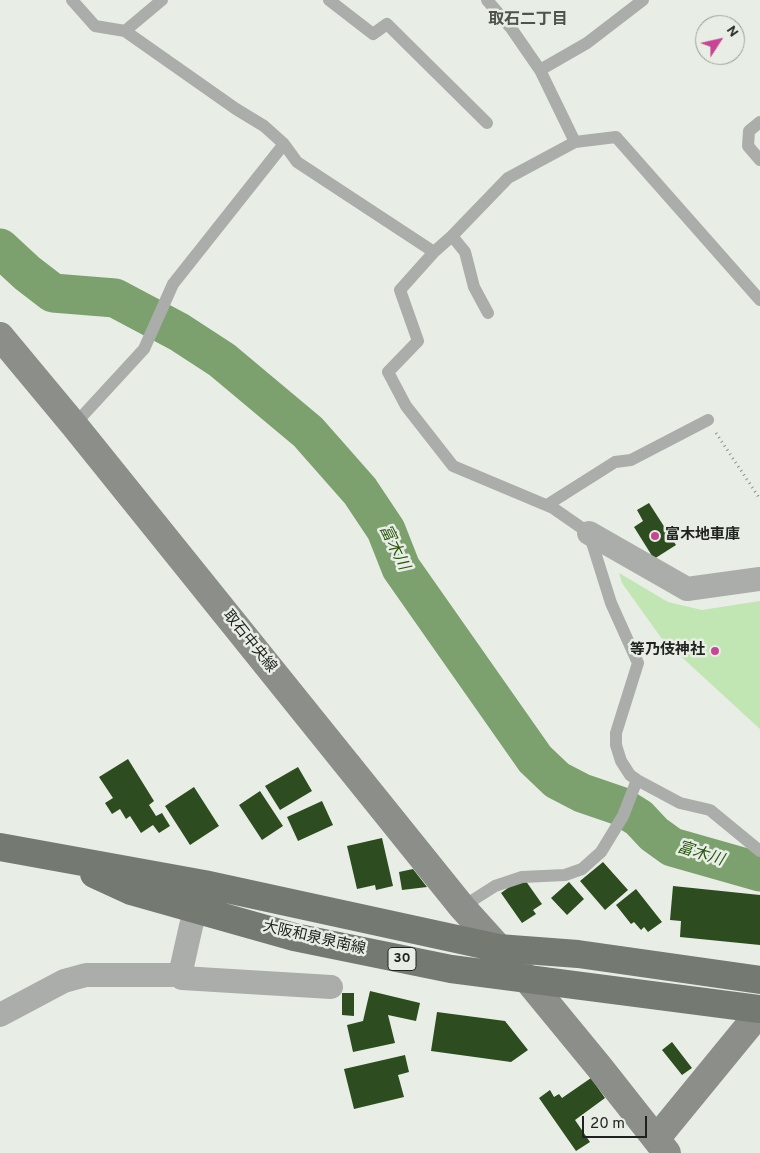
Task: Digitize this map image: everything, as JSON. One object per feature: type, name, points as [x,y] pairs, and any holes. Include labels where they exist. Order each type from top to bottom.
[{"type":"main road","name":"大阪和泉泉南線","points":[[0,847],[204,884],[498,948],[578,954],[760,980]]},
{"type":"main road","name":"大阪和泉泉南線","points":[[56,857],[131,892],[294,937],[452,969],[760,1011]]},
{"type":"street","name":"取石中央線","points":[[0,336],[74,425],[462,908],[526,978],[656,1148]]},
{"type":"street","points":[[589,533],[687,589],[760,578]]},
{"type":"street","points":[[180,975],[195,910],[204,884]]},
{"type":"street","points":[[0,1015],[64,981],[86,975],[180,975],[182,978],[332,987]]},
{"type":"street","points":[[656,1148],[760,1011]]},
{"type":"lane","points":[[72,0],[95,26],[125,31],[236,109],[264,126],[284,144],[297,162],[434,252]]},
{"type":"lane","points":[[125,31],[162,0]]},
{"type":"lane","points":[[329,0],[373,34],[387,24],[487,122]]},
{"type":"lane","points":[[487,0],[511,28],[540,70],[575,142]]},
{"type":"lane","points":[[540,70],[587,43],[643,0]]},
{"type":"lane","points":[[760,122],[750,131],[748,146],[760,160]]},
{"type":"lane","points":[[760,300],[616,137],[575,142],[508,178],[434,252],[400,290],[418,340],[388,372],[406,406],[452,466],[547,505],[589,533],[611,603],[638,663],[616,733],[616,745],[621,761],[630,775],[637,780],[680,803],[710,810],[760,851]]},
{"type":"lane","points":[[74,425],[144,348],[173,284],[284,144]]},
{"type":"lane","points":[[452,236],[465,252],[474,286],[488,313]]},
{"type":"lane","points":[[547,505],[615,462],[632,460],[708,420]]},
{"type":"lane","points":[[462,908],[495,886],[522,877],[565,875],[582,869],[600,852],[623,816],[637,780]]},
{"type":"path","points":[[708,420],[760,499]]},
{"type":"green space","name":"等乃伎神社","points":[[619,573],[668,602],[702,610],[760,601],[760,729],[662,639],[622,583]]},
{"type":"building","name":"富木地車庫","points":[[649,503],[676,545],[654,559],[634,527],[643,521],[637,510]]},
{"type":"building","points":[[128,759],[154,801],[149,805],[156,816],[162,813],[170,826],[159,833],[153,825],[141,833],[130,816],[126,819],[120,809],[112,814],[105,803],[113,798],[99,777]]},
{"type":"building","points":[[298,767],[312,791],[280,810],[265,786]]},
{"type":"building","points":[[194,787],[219,826],[190,845],[165,806]]},
{"type":"building","points":[[260,791],[283,826],[262,840],[239,805]]},
{"type":"building","points":[[322,801],[333,825],[298,841],[287,817]]},
{"type":"building","points":[[382,838],[393,886],[376,890],[375,885],[357,889],[347,846]]},
{"type":"building","points":[[603,862],[628,890],[605,910],[580,881]]},
{"type":"building","points":[[413,869],[427,887],[402,890],[399,872]]},
{"type":"building","points":[[523,877],[542,904],[533,910],[536,914],[522,923],[501,893]]},
{"type":"building","points":[[569,882],[584,899],[567,915],[551,898]]},
{"type":"building","points":[[673,886],[760,895],[760,945],[680,937],[681,921],[670,920]]},
{"type":"building","points":[[636,889],[662,922],[648,932],[644,927],[641,930],[634,922],[631,924],[616,905]]},
{"type":"building","points":[[370,991],[420,1003],[416,1021],[388,1015],[395,1043],[353,1052],[347,1025],[363,1021]]},
{"type":"building","points":[[342,993],[354,993],[354,1016],[342,1015]]},
{"type":"building","points":[[437,1012],[505,1021],[528,1050],[511,1062],[431,1051]]},
{"type":"building","points":[[672,1042],[692,1068],[682,1075],[662,1050]]},
{"type":"building","points":[[405,1055],[409,1072],[398,1075],[404,1097],[354,1109],[344,1069]]},
{"type":"building","points":[[591,1078],[605,1098],[575,1120],[590,1142],[576,1151],[539,1098],[550,1090],[554,1097],[559,1094],[562,1098]]},
{"type":"waterway","name":"富木川","points":[[0,248],[27,273],[53,293],[115,298],[179,332],[222,360],[308,432],[360,491],[386,530],[401,568],[535,759],[557,780],[582,793],[620,806],[639,818],[654,834],[672,847],[760,872]]},
{"type":"place","name":"富木地車庫","points":[[655,536]]},
{"type":"place","name":"等乃伎神社","points":[[715,651]]},
{"type":"district","name":"取石二丁目","points":[[528,21]]}]
